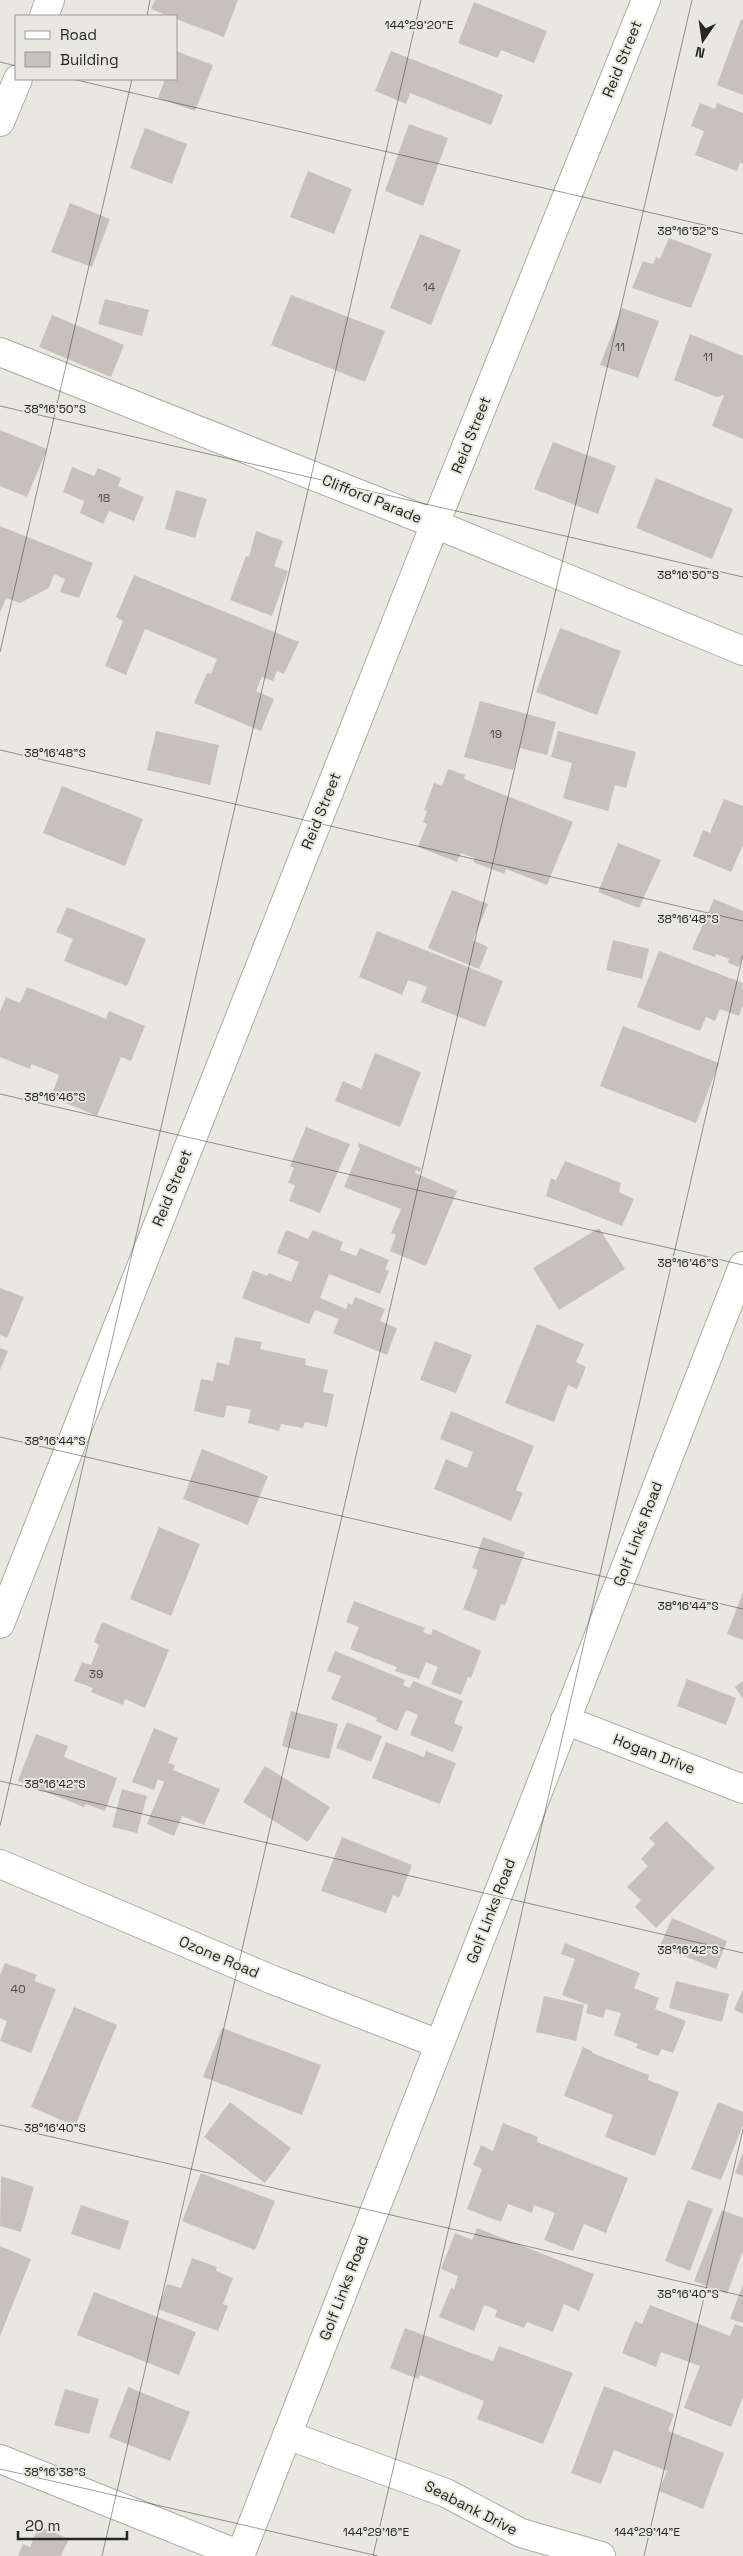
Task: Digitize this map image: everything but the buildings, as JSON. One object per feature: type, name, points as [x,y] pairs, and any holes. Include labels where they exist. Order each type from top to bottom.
[{"type":"street","points":[[44,15],[50,0]]},
{"type":"street","name":"Reid Street","points":[[0,1624],[435,524],[646,0]]},
{"type":"street","points":[[0,122],[18,80]]},
{"type":"street","name":"Clifford Parade","points":[[0,352],[435,524],[743,651]]},
{"type":"street","name":"Golf Links Road","points":[[240,2555],[565,1720],[740,1280]]},
{"type":"street","name":"Hogan Drive","points":[[565,1720],[743,1789]]},
{"type":"street","name":"Ozone Road","points":[[0,1864],[273,1980],[439,2044]]},
{"type":"street","name":"Seabank Drive","points":[[287,2435],[446,2493],[521,2534],[601,2556]]},
{"type":"street","points":[[0,2460],[240,2555]]}]
